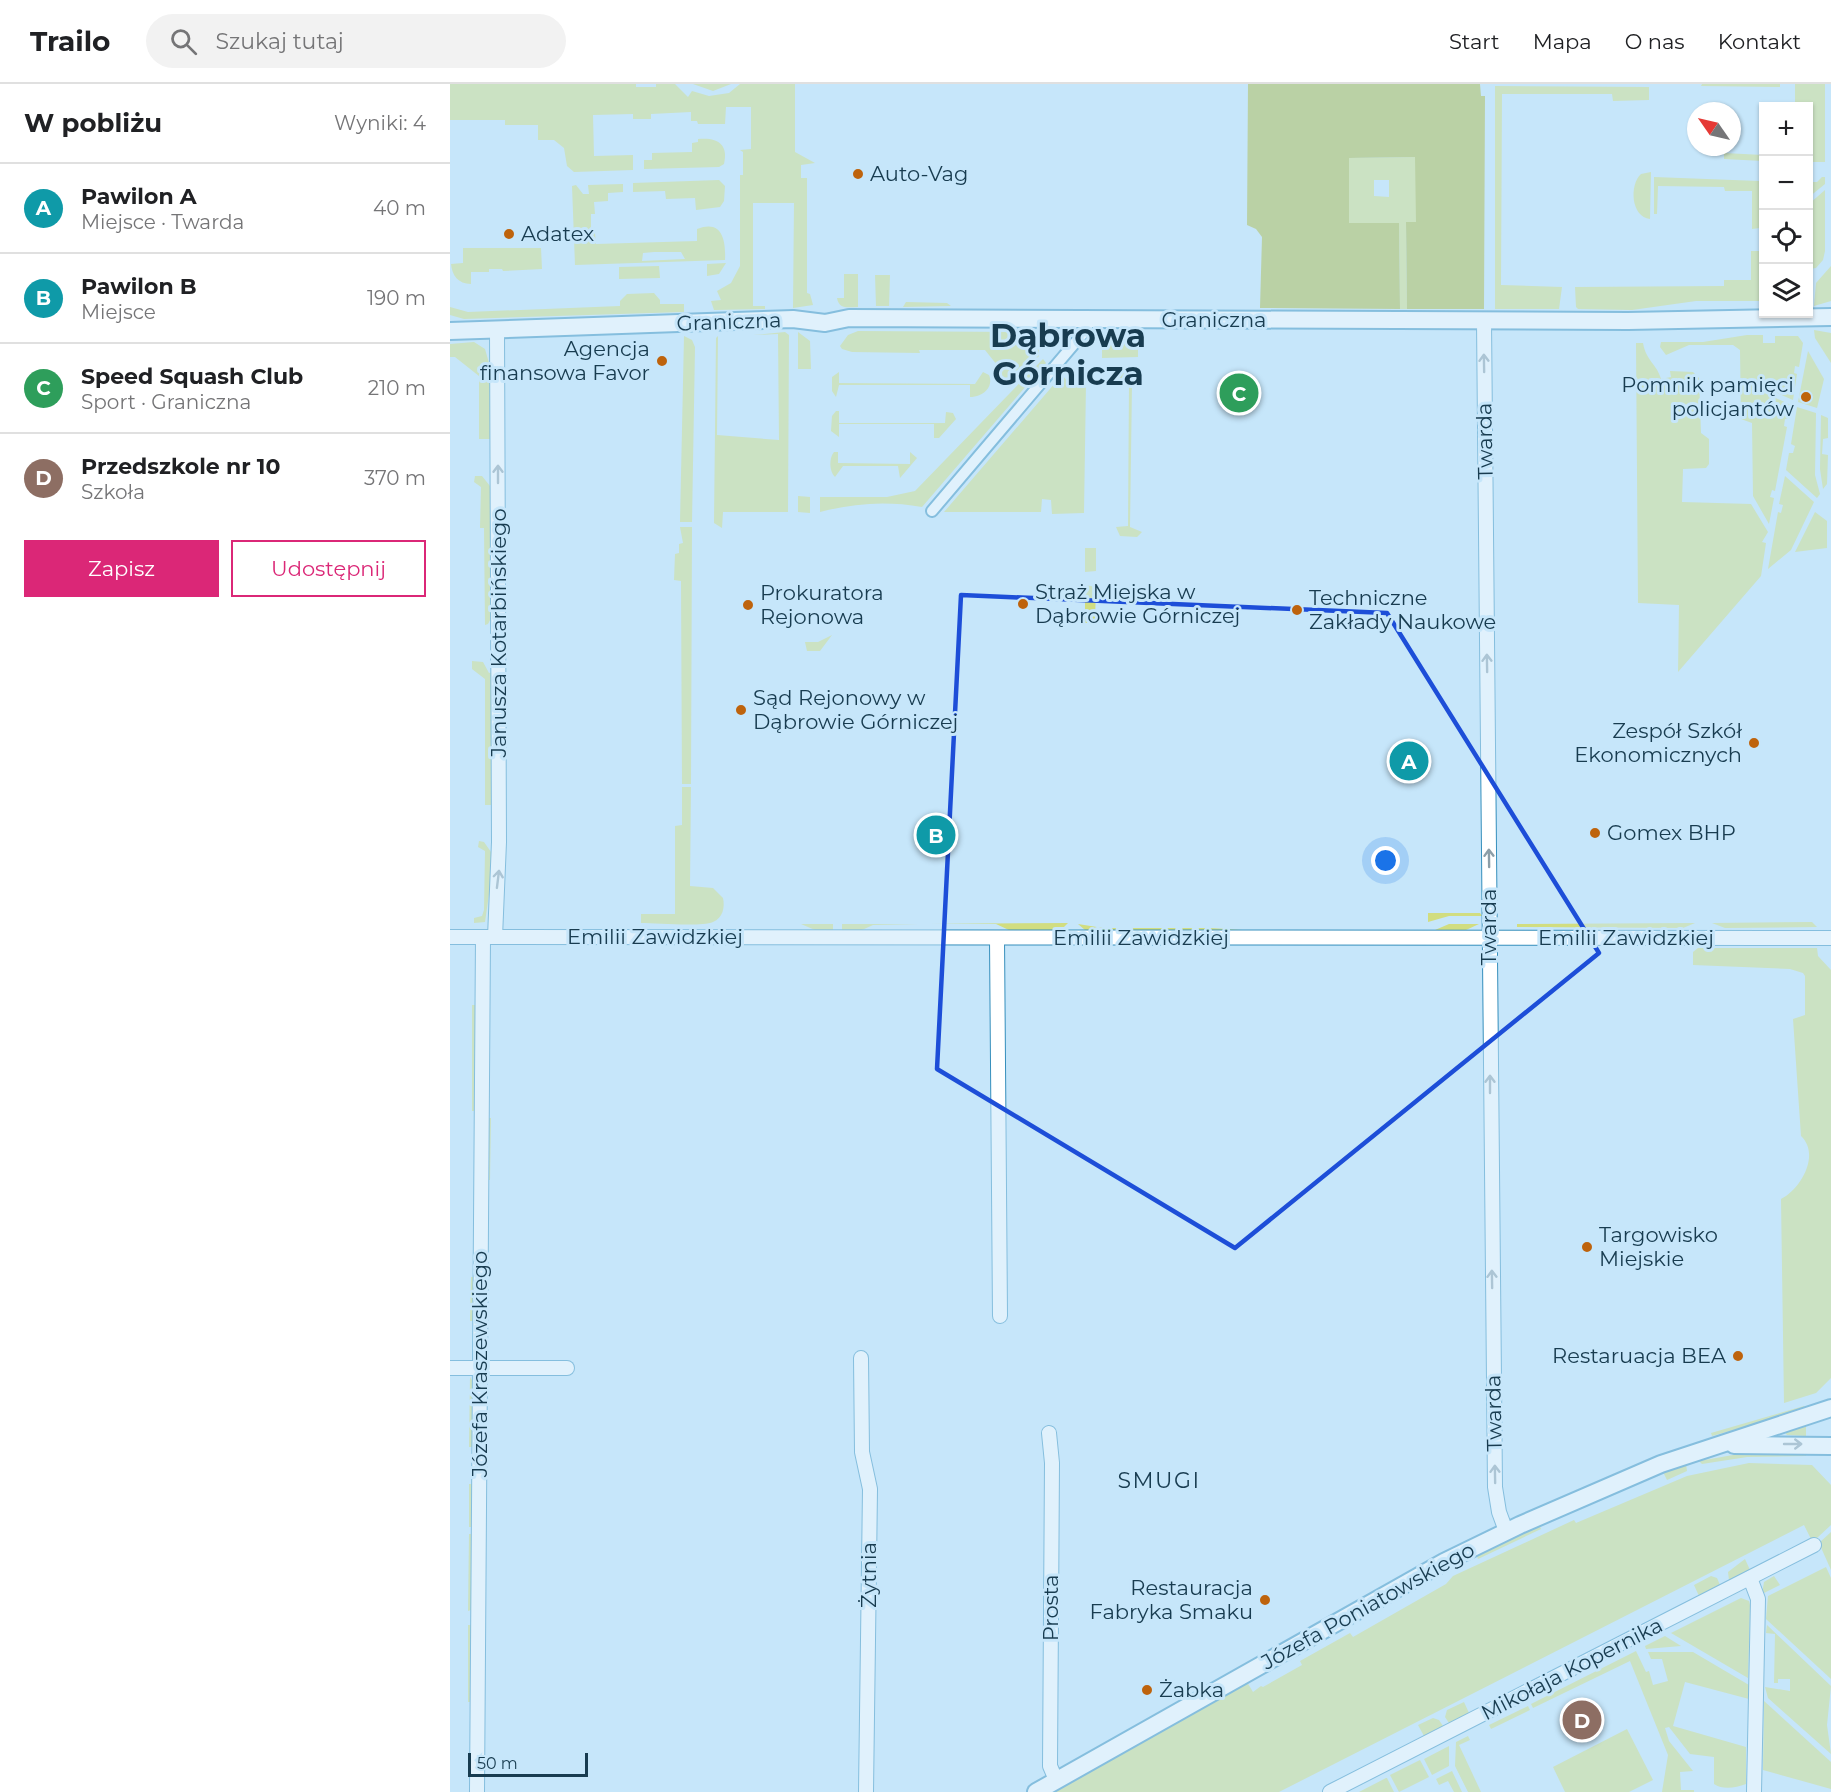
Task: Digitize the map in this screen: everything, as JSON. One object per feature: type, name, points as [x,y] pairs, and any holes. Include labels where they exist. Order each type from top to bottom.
[{"type":"street","name":"Graniczna","points":[[451,330],[794,319],[825,323],[849,318],[1484,321],[1831,317]]},
{"type":"street","points":[[932,511],[1086,330],[1089,319]]},
{"type":"street","name":"Twarda","points":[[1484,321],[1495,1487],[1499,1512],[1506,1531]]},
{"type":"street","name":"Janusza Kotarbińskiego","points":[[489,937],[499,865],[497,330]]},
{"type":"street","name":"Emilii Zawidzkiej","points":[[450,937],[1831,938]]},
{"type":"street","name":"Józefa Kraszewskiego","points":[[477,1792],[479,1368],[489,937]]},
{"type":"street","points":[[998,938],[1000,1316]]},
{"type":"street","name":"Żytnia","points":[[861,1358],[862,1452],[870,1489],[866,1792]]},
{"type":"street","points":[[450,1368],[567,1368]]},
{"type":"street","name":"Józefa Poniatowskiego","points":[[1036,1792],[1444,1562],[1506,1531],[1661,1464],[1831,1408]]},
{"type":"street","name":"Prosta","points":[[1049,1433],[1052,1463],[1050,1766],[1056,1780]]},
{"type":"street","name":"Józefa Poniatowskiego","points":[[1712,1447],[1769,1444],[1831,1446]]},
{"type":"street","name":"Mikołaja Kopernika","points":[[1330,1792],[1814,1545]]},
{"type":"street","points":[[1750,1578],[1758,1599],[1754,1792]]},
{"type":"highlighted area","points":[[961,595],[1387,613],[1599,953],[1235,1248],[937,1069]]},
{"type":"green space","points":[[450,84],[636,84],[636,87],[656,87],[656,84],[675,84],[688,97],[692,91],[709,96],[729,93],[740,84],[795,84],[795,152],[815,163],[801,165],[801,178],[807,178],[807,293],[810,294],[813,305],[793,308],[794,203],[753,203],[753,306],[765,306],[765,309],[714,310],[711,301],[721,300],[717,291],[731,283],[740,266],[740,175],[743,175],[743,152],[740,150],[751,149],[751,107],[726,107],[725,124],[698,124],[697,121],[691,121],[691,112],[651,114],[651,119],[633,119],[633,114],[593,115],[594,156],[633,155],[633,170],[574,172],[567,166],[564,148],[554,140],[538,140],[538,125],[505,125],[505,120],[450,120]]},
{"type":"green space","points":[[693,84],[731,84],[713,91]]},
{"type":"green space","points":[[1248,84],[1480,84],[1481,96],[1485,96],[1484,309],[1407,309],[1406,222],[1416,222],[1415,157],[1349,158],[1349,223],[1399,223],[1400,309],[1260,308],[1262,237],[1256,229],[1247,225]]},
{"type":"green space","points":[[1702,84],[1780,84],[1780,87],[1701,86]]},
{"type":"green space","points":[[1795,84],[1825,84],[1825,162],[1813,162],[1813,102],[1795,102]]},
{"type":"green space","points":[[1495,86],[1649,87],[1649,100],[1613,101],[1612,94],[1502,94],[1501,285],[1562,287],[1559,309],[1495,309]]},
{"type":"green space","points":[[698,139],[711,139],[720,143],[725,151],[724,164],[719,167],[644,169],[644,160],[652,160],[652,153],[692,152],[692,143],[698,142]]},
{"type":"green space","points":[[1741,154],[1759,155],[1759,161],[1724,159],[1724,156],[1741,156]]},
{"type":"green space","points":[[1416,157],[1416,222],[1406,223],[1407,309],[1400,309],[1399,223],[1349,223],[1349,158]],"holes":[[[1374,180],[1389,180],[1389,197],[1374,196]]]},
{"type":"green space","points":[[1651,172],[1650,219],[1639,213],[1634,193],[1637,179],[1641,174]]},
{"type":"green space","points":[[1654,177],[1759,181],[1759,228],[1752,229],[1752,191],[1725,191],[1724,187],[1658,186],[1657,214],[1654,214]]},
{"type":"green space","points":[[1825,177],[1825,184],[1813,194],[1813,182]]},
{"type":"green space","points":[[719,180],[725,186],[724,201],[720,207],[696,210],[695,198],[666,199],[665,191],[633,192],[633,183]]},
{"type":"green space","points":[[623,184],[623,192],[608,193],[608,201],[594,202],[595,214],[591,214],[591,232],[595,233],[596,244],[697,241],[697,229],[712,227],[721,233],[725,245],[725,260],[575,265],[572,186],[576,185],[583,194],[589,194],[588,185]],"holes":[[[681,252],[685,259],[642,261],[643,253]]]},
{"type":"green space","points":[[1825,190],[1825,251],[1823,260],[1813,268],[1813,210],[1813,200]]},
{"type":"green space","points":[[463,248],[541,248],[542,269],[503,271],[502,269],[489,269],[489,272],[471,272],[471,284],[466,284],[456,278],[451,264],[463,263]]},
{"type":"green space","points":[[1751,251],[1759,251],[1759,301],[1696,301],[1632,310],[1578,309],[1576,307],[1575,287],[1724,286],[1724,280],[1751,280]]},
{"type":"green space","points":[[726,263],[719,274],[707,276],[707,264]]},
{"type":"green space","points":[[659,266],[660,278],[619,279],[619,267]]},
{"type":"green space","points":[[1831,266],[1831,301],[1814,306],[1816,283]]},
{"type":"green space","points":[[844,274],[858,274],[858,307],[845,307],[838,302],[837,298],[844,298]]},
{"type":"green space","points":[[875,275],[890,275],[889,306],[876,306]]},
{"type":"green space","points":[[654,293],[660,300],[660,304],[684,304],[684,312],[464,319],[450,315],[450,307],[468,312],[620,306],[620,301],[627,294]]},
{"type":"green space","points":[[906,302],[947,303],[951,306],[903,307]]},
{"type":"green space","points":[[1814,330],[1831,333],[1831,363],[1815,338]]},
{"type":"green space","points":[[858,331],[1039,332],[1039,356],[1009,388],[1003,387],[1001,370],[985,350],[919,350],[920,353],[852,352],[842,349],[840,346],[848,335]]},
{"type":"green space","points":[[785,332],[789,335],[788,512],[723,512],[722,528],[714,523],[716,338],[718,336],[717,435],[779,440],[778,334],[753,335]]},
{"type":"green space","points":[[798,332],[810,341],[811,369],[798,369]]},
{"type":"green space","points":[[1111,332],[1135,335],[1138,341],[1138,357],[1102,358],[1102,342]]},
{"type":"green space","points":[[1747,335],[1763,335],[1763,343],[1775,343],[1775,336],[1798,336],[1803,343],[1799,367],[1795,366],[1794,373],[1797,374],[1793,400],[1754,383],[1754,388],[1791,405],[1789,419],[1785,419],[1784,426],[1787,427],[1775,491],[1772,490],[1770,497],[1774,498],[1769,524],[1753,496],[1752,423],[1741,419],[1740,350],[1733,345],[1689,345],[1666,355],[1660,347],[1661,342],[1703,342]]},
{"type":"green space","points":[[684,336],[692,340],[695,347],[692,522],[680,522]]},
{"type":"green space","points":[[474,342],[485,349],[489,363],[493,363],[493,439],[479,439],[479,376],[455,357],[450,357],[450,344]]},
{"type":"green space","points":[[1636,343],[1643,343],[1661,379],[1671,377],[1670,371],[1693,372],[1699,378],[1701,433],[1709,439],[1709,464],[1706,468],[1683,469],[1682,502],[1751,504],[1768,532],[1762,542],[1766,543],[1761,576],[1678,672],[1679,605],[1638,603]]},
{"type":"green space","points":[[1808,351],[1824,379],[1817,408],[1798,402]]},
{"type":"green space","points":[[1043,359],[1046,363],[922,507],[871,504],[820,512],[820,497],[887,497],[915,491]]},
{"type":"green space","points":[[839,372],[839,383],[975,384],[983,372],[989,375],[990,384],[983,393],[975,397],[970,397],[970,385],[839,385],[836,397],[832,391],[832,377]]},
{"type":"green space","points":[[1123,373],[1139,374],[1143,382],[1132,383],[1130,527],[1142,532],[1137,537],[1120,536],[1116,527],[1128,526],[1129,383],[1118,383],[1119,376]]},
{"type":"green space","points":[[1062,375],[1069,383],[1086,383],[1084,513],[1052,514],[1051,500],[1042,499],[1041,512],[944,512]]},
{"type":"green space","points":[[1797,407],[1816,413],[1815,475],[1820,494],[1817,498],[1786,470],[1789,453],[1793,453],[1795,446],[1791,444]]},
{"type":"green space","points":[[839,411],[839,423],[945,423],[946,412],[953,413],[956,419],[939,438],[934,438],[934,424],[839,424],[839,437],[831,431],[832,416]]},
{"type":"green space","points":[[1821,415],[1828,418],[1828,438],[1823,439],[1822,454],[1828,455],[1827,484],[1823,489],[1820,469]]},
{"type":"green space","points":[[834,452],[838,452],[838,463],[910,464],[910,452],[917,458],[900,478],[898,466],[843,466],[835,477],[830,464]]},
{"type":"green space","points":[[475,476],[482,476],[490,486],[493,486],[494,612],[488,624],[485,625],[484,528],[480,528],[481,487],[474,482]]},
{"type":"green space","points":[[1785,476],[1814,502],[1791,550],[1768,569],[1778,512],[1781,513],[1783,505],[1779,504]]},
{"type":"green space","points":[[798,496],[810,497],[810,513],[798,512]]},
{"type":"green space","points":[[1815,512],[1827,521],[1827,548],[1795,552]]},
{"type":"green space","points":[[680,527],[692,527],[691,784],[682,784],[681,581],[674,580],[675,554],[679,553],[679,544],[683,543]]},
{"type":"green space","points":[[1085,548],[1096,548],[1096,571],[1085,572]]},
{"type":"green space","points":[[1085,585],[1096,587],[1095,620],[1092,623],[1085,623]]},
{"type":"green space","points":[[832,635],[820,651],[807,651],[805,642],[818,642]]},
{"type":"green space","points":[[472,661],[483,662],[489,673],[493,672],[494,805],[485,805],[485,679],[472,669]]},
{"type":"green space","points":[[682,787],[691,787],[690,886],[713,888],[723,898],[722,912],[719,918],[707,923],[689,925],[641,923],[641,914],[675,914],[675,826],[682,825]]},
{"type":"green space","points":[[479,841],[484,842],[491,852],[495,852],[485,922],[474,923],[474,918],[482,916],[484,910],[485,851],[478,847]]},
{"type":"green space","points":[[1428,913],[1480,913],[1482,916],[1449,916],[1428,922]]},
{"type":"green space","points":[[1812,922],[1817,927],[1725,928],[1712,923]]},
{"type":"green space","points":[[1068,923],[1060,931],[1011,931],[996,924],[929,924]]},
{"type":"green space","points":[[1695,923],[1683,928],[1517,927],[1517,924]]},
{"type":"green space","points":[[801,924],[833,924],[833,930],[815,930]]},
{"type":"green space","points":[[842,924],[918,924],[873,925],[862,930],[842,930]]},
{"type":"green space","points":[[1078,924],[1103,928],[1242,930],[1085,930]]},
{"type":"green space","points":[[1449,924],[1479,924],[1466,930],[1435,930]]},
{"type":"green space","points":[[1698,948],[1817,948],[1818,956],[1831,970],[1831,1378],[1816,1393],[1784,1403],[1781,1199],[1801,1180],[1806,1171],[1809,1153],[1807,1144],[1801,1136],[1793,1019],[1805,1015],[1805,976],[1803,973],[1790,969],[1693,965],[1693,952]]},
{"type":"green space","points":[[472,1005],[476,1005],[474,1111],[472,1111]]},
{"type":"green space","points":[[488,1118],[491,1118],[490,1180],[488,1180]]},
{"type":"green space","points":[[471,1277],[474,1277],[473,1321],[470,1321]]},
{"type":"green space","points":[[470,1377],[473,1382],[472,1447],[469,1447]]},
{"type":"green space","points":[[1804,1406],[1807,1409],[1712,1436],[1711,1433]]},
{"type":"green space","points":[[1806,1422],[1806,1436],[1787,1435],[1784,1431]]},
{"type":"green space","points":[[1750,1452],[1806,1453],[1806,1456],[1747,1457],[1702,1464],[1699,1461]]},
{"type":"green space","points":[[1749,1463],[1812,1465],[1831,1485],[1831,1525],[1817,1538],[1811,1539],[1804,1525],[1279,1792],[1051,1792],[1247,1682],[1253,1692],[1263,1687],[1302,1665],[1300,1661],[1350,1633],[1353,1637],[1446,1584],[1453,1576],[1574,1520],[1576,1523],[1687,1476]]},
{"type":"green space","points":[[1686,1464],[1687,1471],[1667,1480],[1663,1472]]},
{"type":"green space","points":[[469,1484],[472,1484],[472,1527],[469,1527]]},
{"type":"green space","points":[[1539,1524],[1541,1529],[1478,1559],[1476,1554]]},
{"type":"green space","points":[[1831,1532],[1831,1570],[1819,1543]]},
{"type":"green space","points":[[469,1534],[472,1534],[471,1610],[468,1611]]},
{"type":"green space","points":[[1745,1559],[1750,1570],[1729,1580],[1728,1572]]},
{"type":"green space","points":[[1826,1567],[1831,1578],[1831,1679],[1766,1619],[1768,1596]]},
{"type":"green space","points":[[1711,1576],[1717,1578],[1720,1585],[1699,1596],[1694,1585]]},
{"type":"green space","points":[[1774,1576],[1780,1585],[1762,1594],[1764,1582]]},
{"type":"green space","points":[[1741,1598],[1749,1601],[1750,1605],[1748,1678],[1671,1633]]},
{"type":"green space","points":[[468,1625],[471,1625],[471,1702],[468,1702]]},
{"type":"green space","points":[[1767,1625],[1831,1686],[1827,1725],[1831,1754],[1768,1698],[1765,1687],[1790,1691],[1790,1679],[1778,1679],[1778,1683],[1774,1683],[1775,1634],[1766,1633]]},
{"type":"green space","points":[[1665,1636],[1681,1646],[1646,1649],[1645,1646]]},
{"type":"green space","points":[[1636,1651],[1646,1672],[1649,1671],[1653,1685],[1668,1681],[1662,1659],[1651,1659],[1648,1652],[1693,1652],[1749,1685],[1749,1699],[1685,1682],[1673,1726],[1746,1747],[1746,1784],[1729,1788],[1714,1784],[1714,1757],[1690,1754],[1669,1727],[1665,1728],[1669,1741],[1693,1771],[1680,1772],[1681,1790],[1694,1790],[1694,1792],[1662,1792],[1668,1755],[1630,1661],[1533,1708],[1531,1704]]},
{"type":"green space","points":[[1764,1701],[1831,1762],[1831,1789],[1763,1770]]},
{"type":"green space","points":[[1464,1702],[1469,1713],[1449,1723],[1445,1717],[1447,1710]]},
{"type":"green space","points":[[1528,1706],[1530,1710],[1491,1729],[1489,1725]]},
{"type":"green space","points":[[1433,1718],[1439,1720],[1443,1726],[1424,1736],[1418,1725]]},
{"type":"green space","points":[[1627,1729],[1653,1780],[1629,1792],[1565,1792],[1553,1767]]},
{"type":"green space","points":[[1468,1736],[1470,1740],[1459,1745],[1481,1792],[1468,1792],[1455,1766],[1456,1742]]},
{"type":"green space","points":[[1449,1746],[1449,1766],[1432,1775],[1424,1759]]},
{"type":"green space","points":[[1420,1760],[1429,1777],[1399,1792],[1390,1775]]},
{"type":"green space","points":[[1452,1771],[1462,1792],[1454,1792],[1448,1781],[1439,1785],[1436,1779]]},
{"type":"green space","points":[[1386,1778],[1394,1792],[1359,1792]]},
{"type":"place","name":"Auto-Vag","points":[[858,174]]},
{"type":"place","name":"Adatex","points":[[509,234]]},
{"type":"place","name":"Agencja finansowa Favor","points":[[662,361]]},
{"type":"place","name":"Speed Squash Club","points":[[1239,393]]},
{"type":"place","name":"Pomnik pamięci policjantów","points":[[1806,397]]},
{"type":"place","name":"Straż Miejska w Dąbrowie Górniczej","points":[[1023,604]]},
{"type":"place","name":"Prokuratora Rejonowa","points":[[748,605]]},
{"type":"place","name":"Techniczne Zakłady Naukowe","points":[[1297,610]]},
{"type":"place","name":"Sąd Rejonowy w Dąbrowie Górniczej","points":[[741,710]]},
{"type":"place","name":"Zespół Szkół Ekonomicznych","points":[[1754,743]]},
{"type":"place","name":"Pawilon A","points":[[1409,761]]},
{"type":"place","name":"Gomex BHP","points":[[1595,833]]},
{"type":"place","name":"Pawilon B","points":[[936,835]]},
{"type":"place","name":"Targowisko Miejskie","points":[[1587,1247]]},
{"type":"place","name":"Restaruacja BEA","points":[[1738,1356]]},
{"type":"place","name":"Restauracja Fabryka Smaku","points":[[1265,1600]]},
{"type":"place","name":"Żabka","points":[[1147,1690]]},
{"type":"place","name":"Przedszkole nr 10","points":[[1582,1720]]},
{"type":"district","name":"Dąbrowa Górnicza","points":[[1068,354]]},
{"type":"district","name":"SMUGI","points":[[1159,1480]]}]
